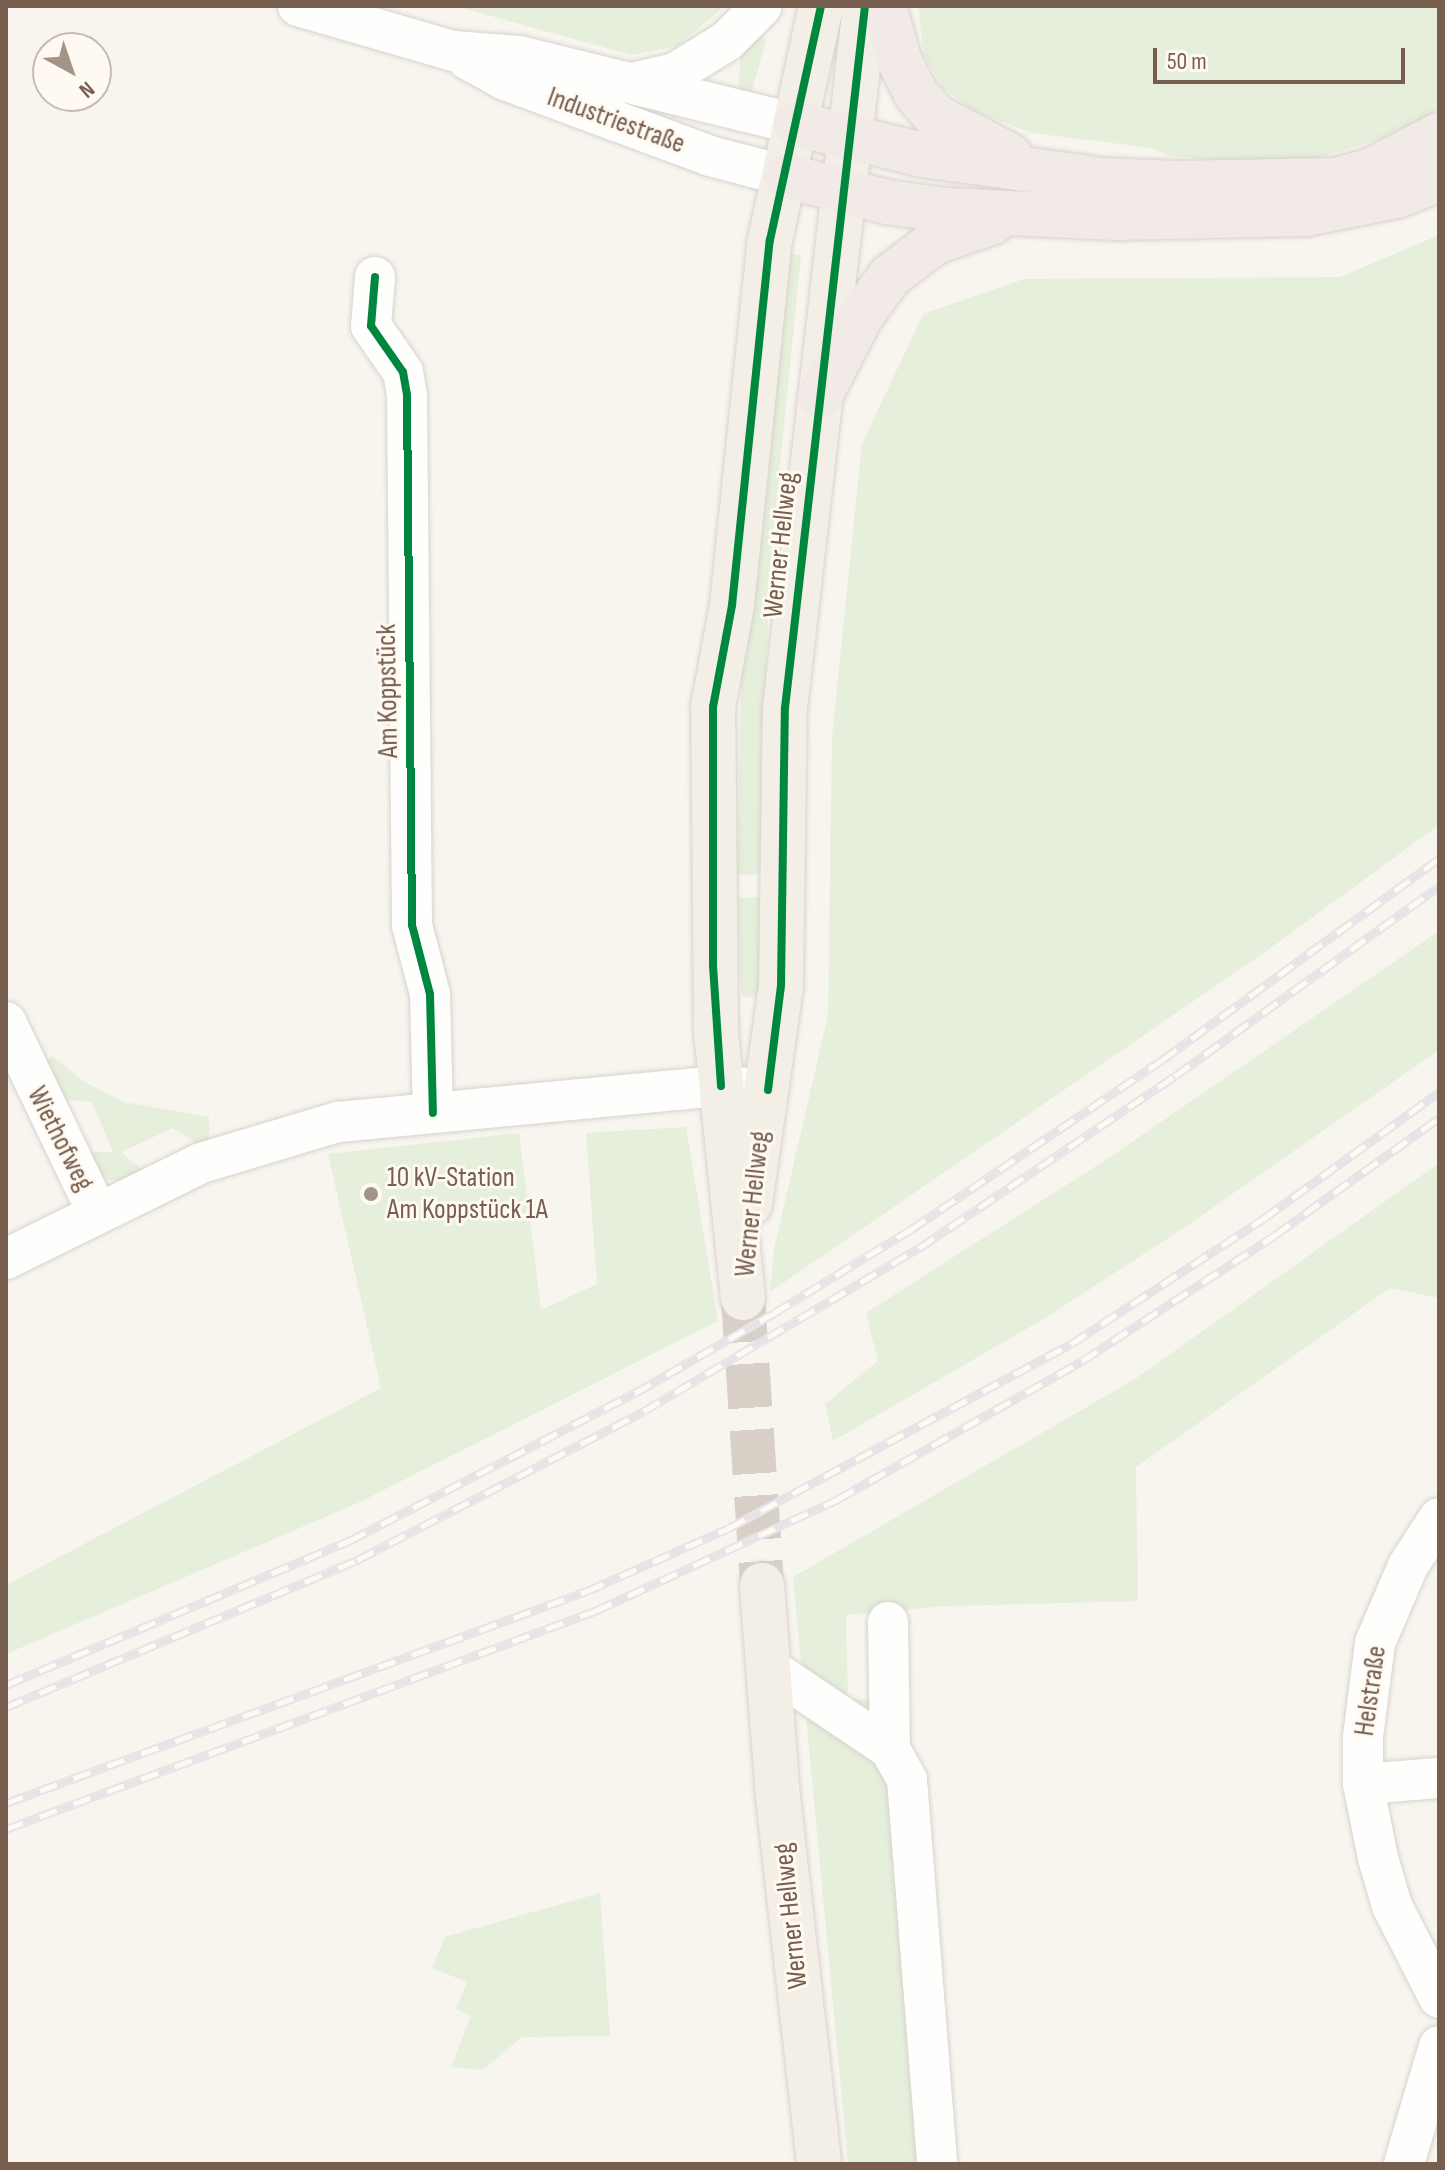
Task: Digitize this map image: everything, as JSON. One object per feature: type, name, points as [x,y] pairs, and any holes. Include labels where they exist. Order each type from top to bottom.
[{"type":"highway","points":[[884,6],[900,62],[935,116],[1044,171]]},
{"type":"highway","points":[[796,124],[923,155],[1161,183],[1305,183],[1372,170],[1439,135]]},
{"type":"highway","points":[[786,176],[945,210],[1019,215],[1306,214],[1397,196],[1439,179]]},
{"type":"highway","points":[[820,396],[861,316],[890,276],[935,242],[1019,215]]},
{"type":"main road","name":"Werner Hellweg","points":[[821,6],[770,240],[732,605],[713,707],[713,964],[721,1086],[743,1298],[754,1157],[768,1090],[781,985],[785,708],[865,6]]},
{"type":"main road","name":"Werner Hellweg","points":[[762,1585],[819,2164]]},
{"type":"street","name":"Industriestraße","points":[[298,6],[453,51],[519,56],[796,124]]},
{"type":"street","name":"Industriestraße","points":[[632,83],[675,73],[727,41],[762,6]]},
{"type":"street","name":"Industriestraße","points":[[453,51],[505,80],[710,156],[786,176]]},
{"type":"street","name":"Am Koppstück","points":[[375,277],[371,326],[403,372],[407,395],[412,925],[430,994],[433,1113]]},
{"type":"street","name":"Wiethofweg","points":[[6,1022],[97,1212]]},
{"type":"street","name":"Werner Hellweg","points":[[721,1086],[768,1090]]},
{"type":"street","points":[[6,1259],[201,1163],[285,1134],[338,1122],[721,1086]]},
{"type":"street","name":"Helstraße","points":[[1439,1518],[1408,1566],[1375,1643],[1363,1737],[1363,1784],[1392,1906],[1439,1998]]},
{"type":"street","points":[[888,1622],[890,1749]]},
{"type":"street","points":[[768,1667],[890,1749],[907,1780],[937,2164]]},
{"type":"street","points":[[1363,1784],[1439,1778]]},
{"type":"street","points":[[1404,2164],[1439,2046]]},
{"type":"green space","points":[[455,6],[725,6],[677,46],[632,55]]},
{"type":"green space","points":[[918,6],[1439,6],[1439,108],[1406,132],[1292,165],[1169,156],[1152,148],[1032,133],[974,111],[943,88],[924,55]]},
{"type":"green space","points":[[760,35],[766,40],[751,95],[738,92],[741,50]]},
{"type":"green space","points":[[1439,235],[1439,825],[1262,954],[770,1292],[774,1249],[828,1015],[832,736],[862,444],[923,314],[1024,279],[1340,277]]},
{"type":"green space","points":[[778,251],[801,255],[769,576],[760,874],[737,875],[743,590]]},
{"type":"green space","points":[[761,897],[762,995],[746,998],[741,992],[738,898]]},
{"type":"green space","points":[[1439,931],[1439,1050],[1185,1227],[1047,1317],[833,1441],[825,1404],[878,1361],[866,1313],[1107,1159]]},
{"type":"green space","points":[[52,1056],[85,1082],[124,1102],[209,1117],[209,1144],[202,1147],[173,1128],[121,1152],[145,1172],[127,1180],[107,1180],[83,1152],[113,1152],[92,1102],[56,1099],[40,1065]]},
{"type":"green space","points":[[686,1127],[718,1321],[358,1503],[6,1654],[6,1585],[381,1388],[328,1154],[519,1133],[541,1310],[597,1284],[586,1133]]},
{"type":"green space","points":[[1439,1163],[1439,1298],[1390,1288],[1136,1467],[1138,1601],[947,1606],[846,1615],[848,1699],[876,1700],[891,1769],[919,2164],[848,2164],[793,1577],[1135,1379]]},
{"type":"green space","points":[[600,1893],[610,2036],[522,2037],[483,2070],[451,2067],[471,2016],[456,2009],[467,1982],[432,1968],[445,1937]]},
{"type":"tunnel","points":[[743,1298],[762,1585]]},
{"type":"railway","points":[[6,1685],[349,1541],[635,1393],[774,1313],[910,1230],[1162,1060],[1439,859]]},
{"type":"railway","points":[[6,1707],[357,1560],[644,1411],[919,1248],[1175,1076],[1439,886]]},
{"type":"railway","points":[[6,1803],[587,1591],[729,1528],[1071,1344],[1263,1219],[1439,1092]]},
{"type":"railway","points":[[6,1829],[595,1611],[838,1499],[1082,1361],[1275,1235],[1439,1118]]},
{"type":"cycle path","points":[[721,1086],[713,964],[713,707],[732,605],[770,240],[821,6]]},
{"type":"cycle path","points":[[768,1090],[781,985],[785,708],[865,6]]},
{"type":"cycle path","points":[[375,277],[371,326],[403,372],[407,395],[412,925],[430,994],[433,1113]]},
{"type":"place","name":"10 kV-Station Am Koppstück 1A","points":[[371,1194]]}]
